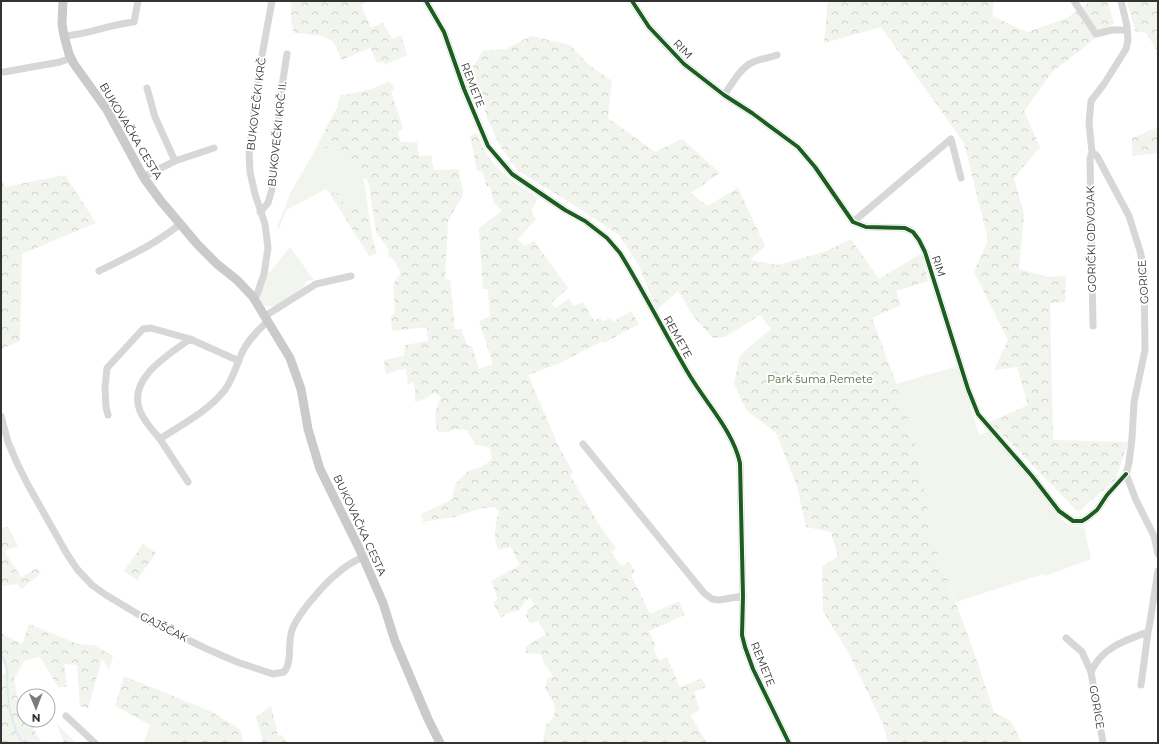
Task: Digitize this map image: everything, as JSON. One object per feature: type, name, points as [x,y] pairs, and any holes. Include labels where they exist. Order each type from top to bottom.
[{"type":"main road","name":"BUKOVAČKA CESTA","points":[[63,1],[62,24],[71,58],[107,110],[144,176],[160,200],[202,250],[237,280],[255,300],[284,347],[294,368],[301,389],[308,429],[320,469],[363,557],[383,603],[395,641],[428,720],[440,743]]},
{"type":"street","points":[[64,36],[85,33],[120,23],[134,22],[138,1]]},
{"type":"street","name":"BUKOVEČKI KRČ","points":[[255,300],[262,283],[268,256],[268,239],[250,172],[249,150],[260,66],[272,1]]},
{"type":"street","name":"REMETE","points":[[426,1],[444,32],[464,89],[488,146],[512,174],[565,210],[585,221],[612,243],[635,277],[686,371],[732,438],[740,463],[743,596],[742,635],[753,669],[789,743]]},
{"type":"street","points":[[1074,1],[1096,34],[1112,30],[1127,30]]},
{"type":"street","name":"GORICE","points":[[1121,1],[1125,14],[1127,30],[1128,40],[1126,49],[1104,84],[1091,101],[1089,123],[1092,152],[1097,156],[1129,216],[1144,268],[1145,350],[1134,402],[1132,438],[1126,474]]},
{"type":"street","name":"RIM","points":[[635,2],[649,27],[684,64],[724,95],[752,113],[798,147],[815,167],[853,222],[866,227],[905,228],[913,232],[925,252],[968,389],[978,414],[1032,476],[1060,511],[1073,520],[1082,521],[1097,510],[1107,495],[1126,474]]},
{"type":"street","name":"BUKOVEČKI KRČ II.","points":[[260,212],[268,203],[272,188],[280,99],[287,54]]},
{"type":"street","points":[[724,95],[740,73],[748,65],[777,54]]},
{"type":"street","points":[[4,72],[60,62],[71,58]]},
{"type":"street","points":[[147,88],[155,117],[175,161]]},
{"type":"street","points":[[853,222],[951,139],[961,178]]},
{"type":"street","points":[[144,176],[175,161],[214,148]]},
{"type":"street","name":"GORIČKI ODVOJAK","points":[[1092,152],[1090,159],[1093,326]]},
{"type":"street","points":[[99,271],[168,234],[180,224]]},
{"type":"street","points":[[160,439],[206,408],[220,396],[227,386],[251,339],[266,319],[316,284],[351,276]]},
{"type":"street","points":[[108,415],[105,388],[106,368],[143,329],[151,328],[190,339],[239,362]]},
{"type":"street","points":[[188,482],[140,411],[138,394],[139,387],[144,376],[190,339]]},
{"type":"street","name":"GAJŠČAK","points":[[1,416],[8,442],[19,469],[67,554],[83,576],[106,595],[146,619],[237,662],[273,674],[287,670],[291,634],[297,619],[338,573],[363,557]]},
{"type":"street","points":[[583,444],[704,593],[712,599],[719,600],[743,596]]},
{"type":"street","points":[[1126,474],[1136,500],[1154,536],[1158,554]]},
{"type":"street","points":[[1141,684],[1158,571]]},
{"type":"street","name":"GORICE","points":[[1091,672],[1098,661],[1111,648],[1124,641],[1148,632]]},
{"type":"street","name":"GORICE","points":[[1066,638],[1082,652],[1091,672],[1103,743]]},
{"type":"street","points":[[66,716],[95,743]]},
{"type":"green space","points":[[291,1],[367,1],[361,5],[371,28],[383,23],[392,39],[401,35],[407,55],[384,65],[383,61],[377,63],[370,48],[341,60],[338,51],[330,40],[318,35],[294,33],[291,20]]},
{"type":"green space","points":[[828,1],[994,1],[992,16],[1027,32],[1067,18],[1091,1],[1107,1],[1114,23],[1052,72],[1024,111],[1040,147],[1014,178],[1024,214],[1019,269],[1049,277],[1066,276],[1065,302],[1050,303],[1053,440],[1128,442],[1116,479],[1078,512],[990,422],[1028,405],[1017,367],[994,370],[1008,340],[974,272],[988,240],[964,143],[881,27],[824,43]]},
{"type":"green space","points":[[1127,1],[1158,1],[1158,52],[1146,33],[1135,31]]},
{"type":"green space","name":"Park šuma Remete","points":[[531,36],[570,45],[589,65],[612,81],[608,118],[655,152],[682,139],[720,173],[691,193],[707,206],[738,188],[765,246],[750,260],[777,265],[824,252],[851,239],[879,279],[922,253],[928,281],[896,291],[901,305],[872,318],[896,383],[917,449],[933,541],[975,655],[994,712],[1011,721],[1022,743],[888,743],[883,724],[849,654],[823,611],[822,567],[838,556],[831,532],[806,527],[797,486],[776,433],[746,410],[734,383],[740,355],[771,329],[760,315],[725,337],[713,338],[694,317],[678,291],[657,310],[639,266],[619,235],[518,171],[500,146],[487,118],[473,67],[483,51],[506,49]]},
{"type":"green space","points":[[390,81],[394,90],[391,91],[403,128],[398,132],[401,142],[417,142],[419,156],[431,155],[434,170],[459,169],[463,190],[462,197],[448,221],[445,279],[450,280],[455,329],[461,329],[467,345],[472,346],[479,369],[493,364],[479,321],[490,316],[488,289],[483,289],[479,228],[502,211],[494,203],[490,186],[487,187],[482,171],[477,171],[470,136],[477,133],[482,146],[497,167],[509,178],[538,198],[531,211],[536,219],[518,239],[524,246],[534,241],[568,288],[551,303],[556,308],[569,298],[573,306],[583,302],[594,321],[600,318],[602,322],[610,318],[613,322],[631,311],[639,324],[604,343],[602,341],[560,363],[528,375],[558,445],[573,472],[570,475],[600,526],[616,548],[611,552],[621,566],[629,562],[635,571],[631,575],[650,614],[679,601],[685,615],[649,631],[656,646],[653,648],[659,660],[667,657],[680,687],[702,678],[706,687],[694,692],[700,710],[690,715],[707,743],[543,743],[546,725],[553,718],[555,711],[553,701],[545,689],[547,679],[553,676],[544,663],[541,654],[526,653],[525,647],[546,634],[538,621],[530,623],[526,616],[528,609],[534,606],[531,598],[525,601],[519,611],[507,613],[501,618],[493,603],[498,599],[491,581],[520,565],[511,547],[498,550],[495,540],[495,530],[499,511],[494,507],[482,508],[454,517],[423,522],[421,514],[453,499],[453,492],[457,482],[468,471],[482,467],[492,459],[490,448],[475,444],[467,430],[454,429],[449,432],[438,432],[435,414],[441,397],[435,393],[415,402],[415,388],[412,382],[408,384],[406,368],[386,374],[384,360],[404,356],[405,345],[428,341],[427,327],[392,331],[391,317],[395,311],[393,284],[400,274],[400,271],[394,261],[388,256],[389,250],[376,232],[368,180],[363,178],[359,170],[350,159],[340,153],[318,145],[337,108],[340,96],[372,89]]},
{"type":"green space","points":[[1158,127],[1158,153],[1132,156],[1132,138]]},
{"type":"green space","points":[[318,145],[337,151],[353,160],[361,172],[368,209],[346,206],[338,193],[329,192],[326,189],[286,210],[279,229],[277,227],[291,192]]},
{"type":"green space","points":[[65,175],[96,223],[22,254],[20,341],[1,349],[1,179],[5,187]]},
{"type":"green space","points":[[329,192],[338,193],[346,206],[368,209],[377,254],[369,256]]},
{"type":"green space","points":[[290,247],[313,279],[306,282],[303,288],[274,306],[262,304],[260,294],[267,271],[270,272]]},
{"type":"green space","points":[[958,366],[979,435],[990,431],[1064,522],[1076,527],[1084,526],[1091,559],[1045,576],[1043,574],[956,602],[933,541],[917,449],[896,384]]},
{"type":"green space","points":[[8,527],[18,546],[4,551],[21,577],[37,568],[41,573],[22,589],[17,584],[1,586],[1,528]]},
{"type":"green space","points":[[143,544],[156,553],[137,580],[124,571]]},
{"type":"green space","points":[[29,624],[78,644],[94,645],[113,656],[109,670],[102,659],[88,708],[80,706],[77,665],[64,664],[67,687],[58,687],[40,657],[24,661],[14,679],[16,690],[16,728],[33,728],[42,743],[1,743],[1,676],[7,672],[1,657],[1,633],[22,644]]},
{"type":"green space","points":[[124,676],[212,712],[240,729],[243,740],[242,743],[179,743],[180,738],[150,725],[115,706]]},
{"type":"green space","points":[[271,706],[278,736],[282,735],[287,743],[261,743],[262,737],[256,717]]},
{"type":"green space","points":[[56,723],[76,743],[64,743]]},
{"type":"green space","points":[[150,725],[181,738],[179,743],[144,742]]},
{"type":"waterway","points":[[1,654],[7,669],[8,696],[11,714],[14,726],[22,743]]},
{"type":"cycle path","points":[[426,1],[444,32],[464,89],[488,146],[512,174],[565,210],[585,221],[607,238],[620,253],[687,371],[725,427],[731,439],[740,463],[743,596],[742,635],[753,669],[789,743]]},
{"type":"cycle path","points":[[632,1],[649,27],[684,64],[724,95],[752,113],[798,147],[815,167],[853,222],[866,227],[905,228],[913,232],[925,252],[968,389],[978,414],[1032,476],[1059,511],[1073,521],[1082,521],[1097,510],[1107,495],[1126,474]]}]
